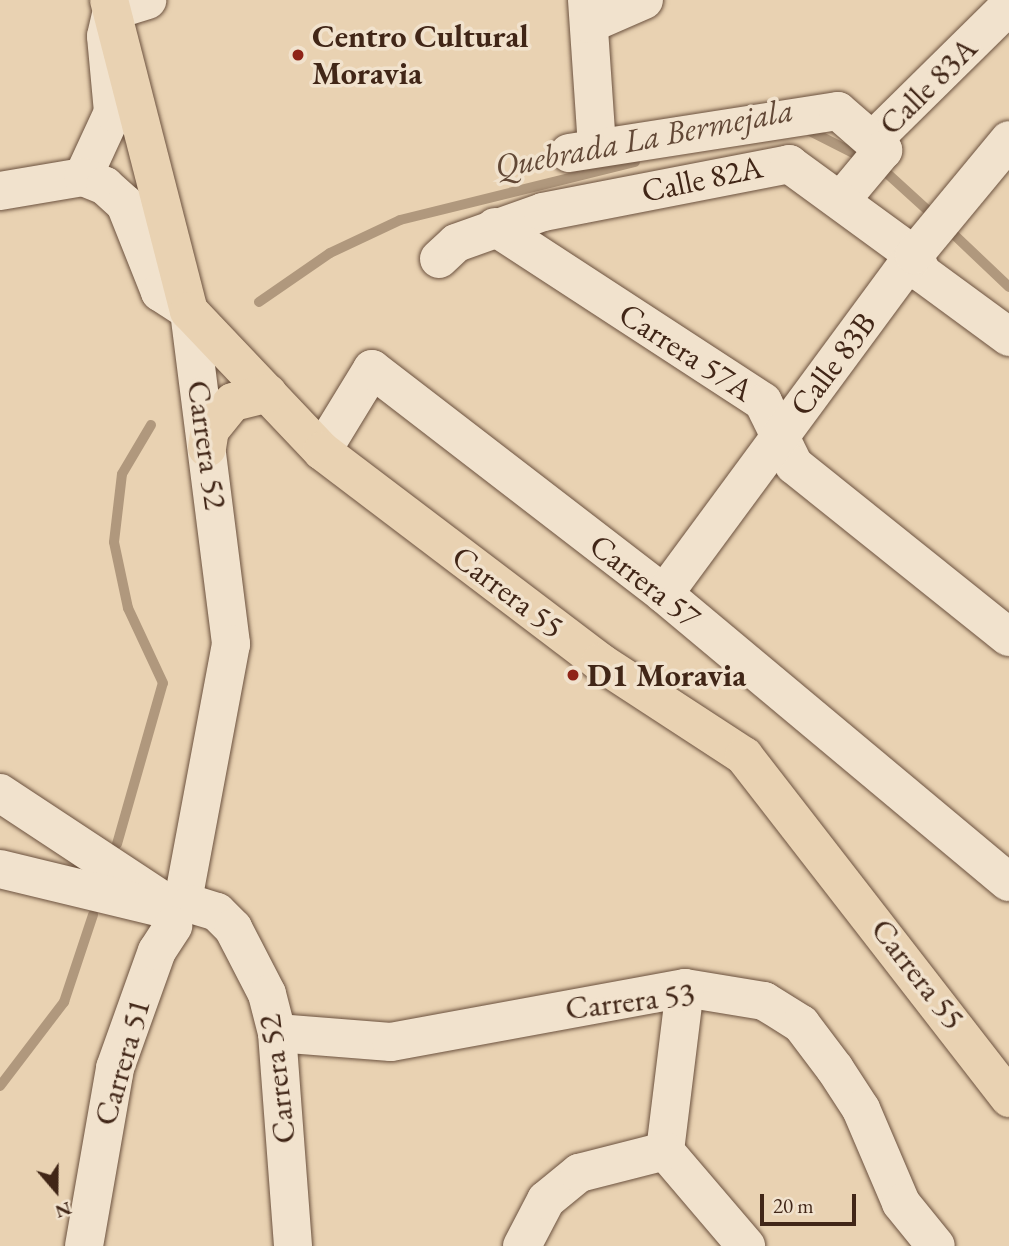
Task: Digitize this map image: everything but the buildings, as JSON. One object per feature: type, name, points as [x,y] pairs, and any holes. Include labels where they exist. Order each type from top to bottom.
[{"type":"main road","name":"Carrera 52","points":[[123,4],[189,310]]},
{"type":"main road","name":"Carrera 55","points":[[189,310],[321,450],[600,662],[744,756],[1009,1098]]},
{"type":"main road","points":[[207,448],[210,430],[233,402],[268,393]]},
{"type":"street","points":[[588,12],[644,0]]},
{"type":"street","points":[[83,177],[113,112],[106,36],[123,4]]},
{"type":"street","name":"Calle 83A","points":[[866,166],[1009,6]]},
{"type":"street","name":"Calle 82A","points":[[588,12],[583,151],[829,110],[866,166],[934,230],[922,273],[966,308],[1009,337]]},
{"type":"street","name":"Calle 83B","points":[[664,594],[934,230],[1009,140]]},
{"type":"street","name":"Calle 82A","points":[[439,259],[456,243],[495,227],[779,163],[801,169],[866,166]]},
{"type":"street","points":[[0,191],[83,177],[117,193],[147,271],[160,292],[189,310]]},
{"type":"street","name":"Carrera 57A","points":[[495,227],[763,402],[782,433],[794,465],[1009,637]]},
{"type":"street","name":"Carrera 52","points":[[189,310],[232,644],[173,906],[217,912],[233,928],[267,994],[278,1034],[293,1246]]},
{"type":"street","name":"Carrera 57","points":[[321,450],[372,369],[664,594],[1009,882]]},
{"type":"street","points":[[0,793],[173,906]]},
{"type":"street","points":[[0,869],[173,906]]},
{"type":"street","name":"Carrera 51","points":[[84,1246],[115,1068],[173,906]]},
{"type":"street","points":[[685,988],[665,1151],[746,1246]]},
{"type":"street","name":"Carrera 53","points":[[278,1034],[391,1042],[685,988],[764,1001],[801,1024],[861,1109],[901,1203],[936,1246]]},
{"type":"street","points":[[522,1246],[546,1200],[579,1173],[665,1151]]},
{"type":"waterway","name":"Quebrada La Bermejala","points":[[804,128],[865,159]]},
{"type":"waterway","name":"Quebrada La Bermejala","points":[[259,302],[330,253],[400,220],[635,162]]},
{"type":"waterway","name":"Quebrada La Bermejala","points":[[879,166],[935,217]]},
{"type":"waterway","name":"Quebrada La Bermejala","points":[[946,227],[1009,287]]},
{"type":"waterway","name":"Quebrada La Bermejala","points":[[117,844],[163,683],[128,608],[114,542],[122,474],[151,425]]},
{"type":"waterway","name":"Quebrada La Bermejala","points":[[0,1086],[64,1002],[93,915]]},
{"type":"place","name":"Centro Cultural Moravia","points":[[298,55]]},
{"type":"place","name":"D1 Moravia","points":[[573,675]]}]
